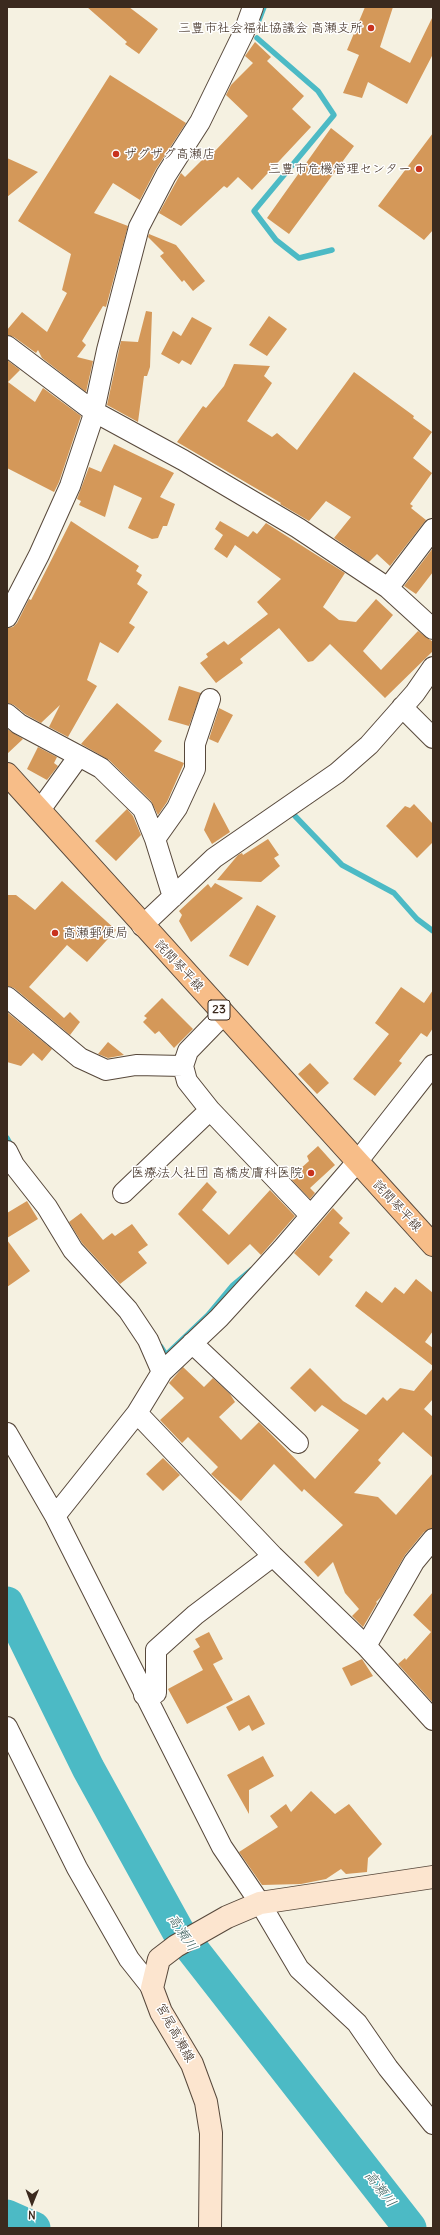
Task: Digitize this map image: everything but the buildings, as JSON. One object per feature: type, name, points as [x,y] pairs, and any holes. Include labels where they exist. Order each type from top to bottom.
[{"type":"main road","name":"詫間琴平線","points":[[7,774],[142,926],[224,1014],[433,1245]]},
{"type":"main road","name":"宮尾高瀬線","points":[[210,2228],[211,2133],[206,2102],[192,2064],[161,2012],[152,1988],[159,1959],[176,1946],[227,1917],[260,1903],[433,1876]]},
{"type":"street","points":[[7,617],[39,555],[70,486],[92,420],[139,227],[166,175],[200,122],[244,32],[253,7]]},
{"type":"street","points":[[7,346],[93,411],[183,460],[298,528],[388,588],[433,628]]},
{"type":"street","points":[[388,588],[433,529]]},
{"type":"street","points":[[142,926],[214,858],[337,773],[369,746],[433,667]]},
{"type":"street","points":[[155,839],[177,808],[195,769],[195,744],[210,699]]},
{"type":"street","points":[[402,707],[433,738]]},
{"type":"street","points":[[7,714],[26,728],[101,768],[143,809],[155,839],[173,897]]},
{"type":"street","points":[[40,810],[79,756]]},
{"type":"street","points":[[7,997],[80,1058],[106,1070],[136,1065],[183,1066]]},
{"type":"street","points":[[224,1014],[188,1051],[183,1066],[187,1081],[210,1110],[310,1215]]},
{"type":"street","points":[[55,1516],[137,1413],[162,1372],[219,1318],[282,1249],[357,1162],[433,1065]]},
{"type":"street","points":[[123,1193],[210,1110]]},
{"type":"street","points":[[7,1151],[14,1165],[47,1207],[73,1250],[128,1310],[148,1340],[162,1372]]},
{"type":"street","points":[[192,1343],[284,1418],[298,1443]]},
{"type":"street","points":[[137,1413],[273,1556],[366,1646],[433,1720]]},
{"type":"street","points":[[7,1433],[55,1516],[222,1847],[260,1903],[299,1969],[357,2023],[388,2068],[433,2124]]},
{"type":"street","points":[[366,1646],[414,1562],[433,1539]]},
{"type":"street","points":[[144,1694],[156,1693],[156,1650],[195,1614],[273,1556]]},
{"type":"street","points":[[7,1727],[77,1868],[128,1958],[152,1988]]},
{"type":"waterway","points":[[259,20],[264,7]]},
{"type":"waterway","points":[[257,38],[318,91],[334,115],[254,211],[276,240],[299,258],[332,250]]},
{"type":"waterway","points":[[295,816],[342,865],[394,893],[417,919],[433,931]]},
{"type":"waterway","points":[[7,1138],[12,1147]]},
{"type":"waterway","points":[[161,1347],[166,1355],[208,1315],[233,1285],[251,1270]]},
{"type":"waterway","name":"高瀬川","points":[[7,1603],[88,1768],[178,1931],[410,2228]]},
{"type":"waterway","points":[[7,2216],[34,2228]]},
{"type":"place","name":"三豊市社会福祉協議会 高瀬支所","points":[[371,28]]},
{"type":"place","name":"ザグザグ高瀬店","points":[[116,154]]},
{"type":"place","name":"三豊市危機管理センター","points":[[419,169]]},
{"type":"place","name":"高瀬郵便局","points":[[55,933]]},
{"type":"place","name":"医療法人社団 高橋皮膚科医院","points":[[311,1173]]}]
